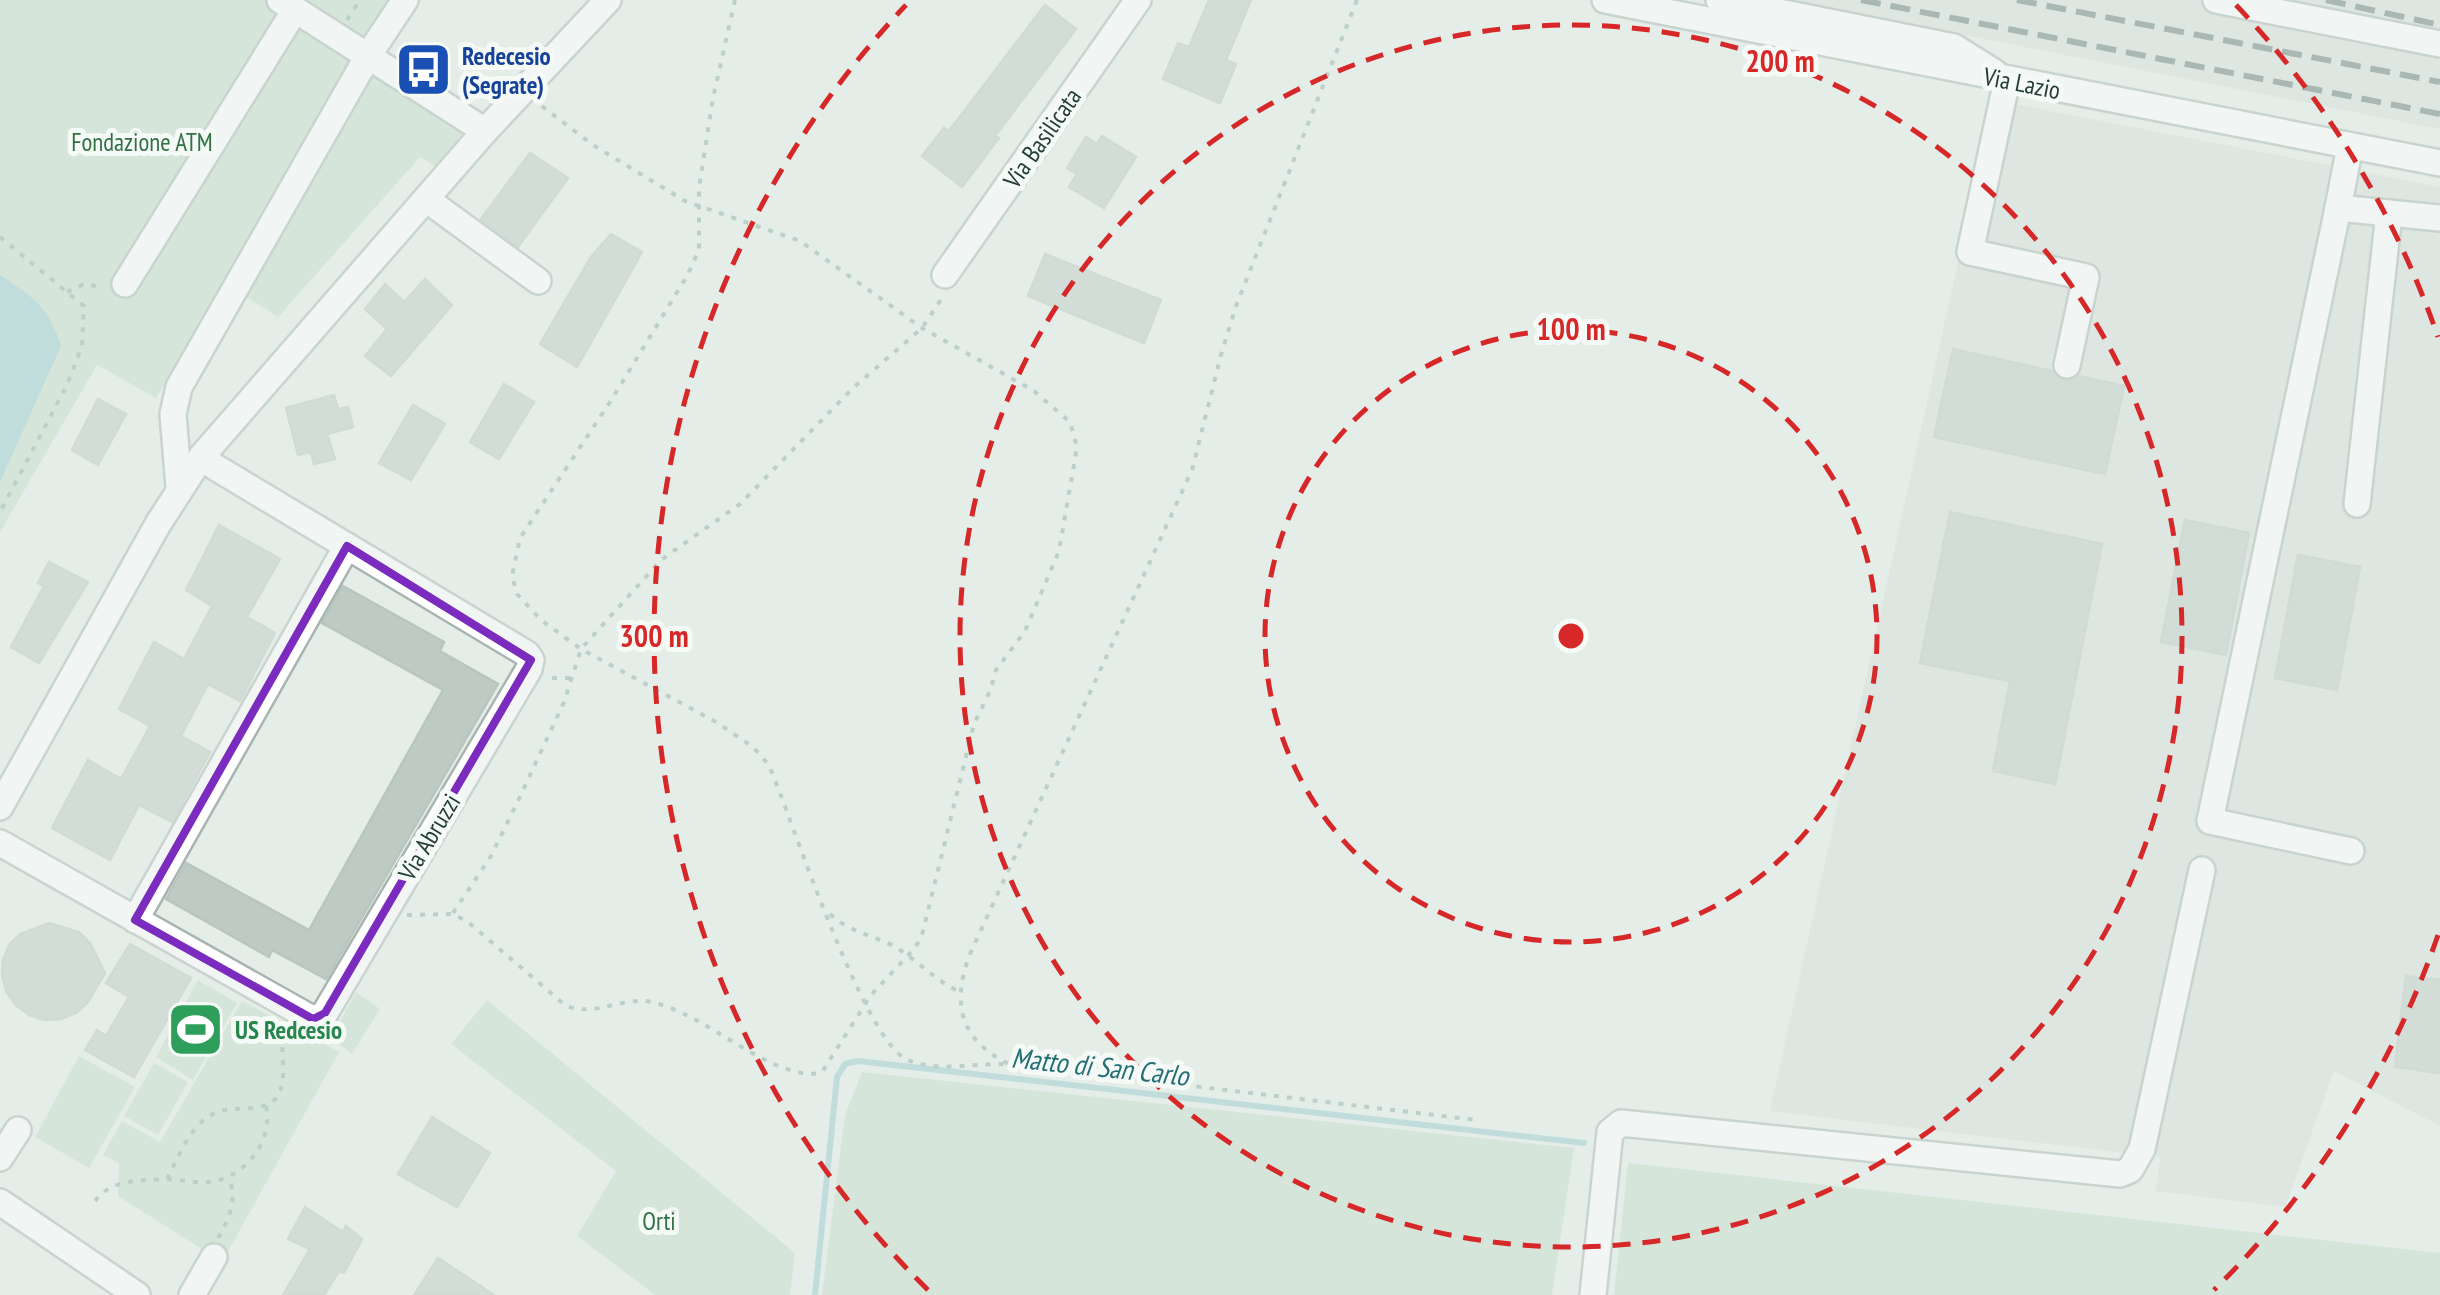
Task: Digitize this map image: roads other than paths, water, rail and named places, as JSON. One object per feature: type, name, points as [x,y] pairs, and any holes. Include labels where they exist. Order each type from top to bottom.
[{"type":"street","points":[[179,487],[173,414],[179,387],[368,56],[405,0]]},
{"type":"street","points":[[0,807],[179,487],[202,456],[485,131],[608,0]]},
{"type":"street","name":"Via Basilicata","points":[[945,275],[1138,0]]},
{"type":"street","name":"Via Lazio","points":[[1605,0],[2440,164]]},
{"type":"street","points":[[1719,0],[1954,47],[2007,80],[1970,252],[2086,277],[2067,365]]},
{"type":"street","points":[[2216,0],[2440,44]]},
{"type":"street","points":[[125,284],[288,5],[485,131]]},
{"type":"street","points":[[2350,146],[2210,821],[2351,851]]},
{"type":"street","points":[[426,199],[538,282]]},
{"type":"street","points":[[2338,208],[2440,218]]},
{"type":"street","points":[[2357,504],[2388,213]]},
{"type":"street","name":"Via Abruzzi","points":[[0,843],[313,1019],[322,1017],[532,660],[202,456]]},
{"type":"street","points":[[135,920],[347,546]]},
{"type":"street","points":[[1593,1295],[1610,1132],[1621,1123],[2120,1174],[2130,1170],[2142,1149],[2202,870]]},
{"type":"street","points":[[0,1158],[18,1130]]},
{"type":"street","points":[[0,1202],[137,1295]]},
{"type":"street","points":[[192,1295],[210,1264]]},
{"type":"water","points":[[0,275],[38,304],[61,346],[0,482]]},
{"type":"waterway","name":"Matto di San Carlo","points":[[815,1295],[837,1077],[845,1064],[858,1061],[1584,1143]]},
{"type":"railway","points":[[1861,0],[2440,114]]},
{"type":"railway","points":[[2017,0],[2440,82]]},
{"type":"railway","points":[[2326,0],[2440,25]]},
{"type":"place","name":"Redecesio (Segrate)","points":[[423,70]]},
{"type":"place","name":"US Redcesio","points":[[196,1030]]},
{"type":"park label","name":"Fondazione ATM","points":[[142,142]]},
{"type":"park label","name":"Orti","points":[[659,1221]]}]
